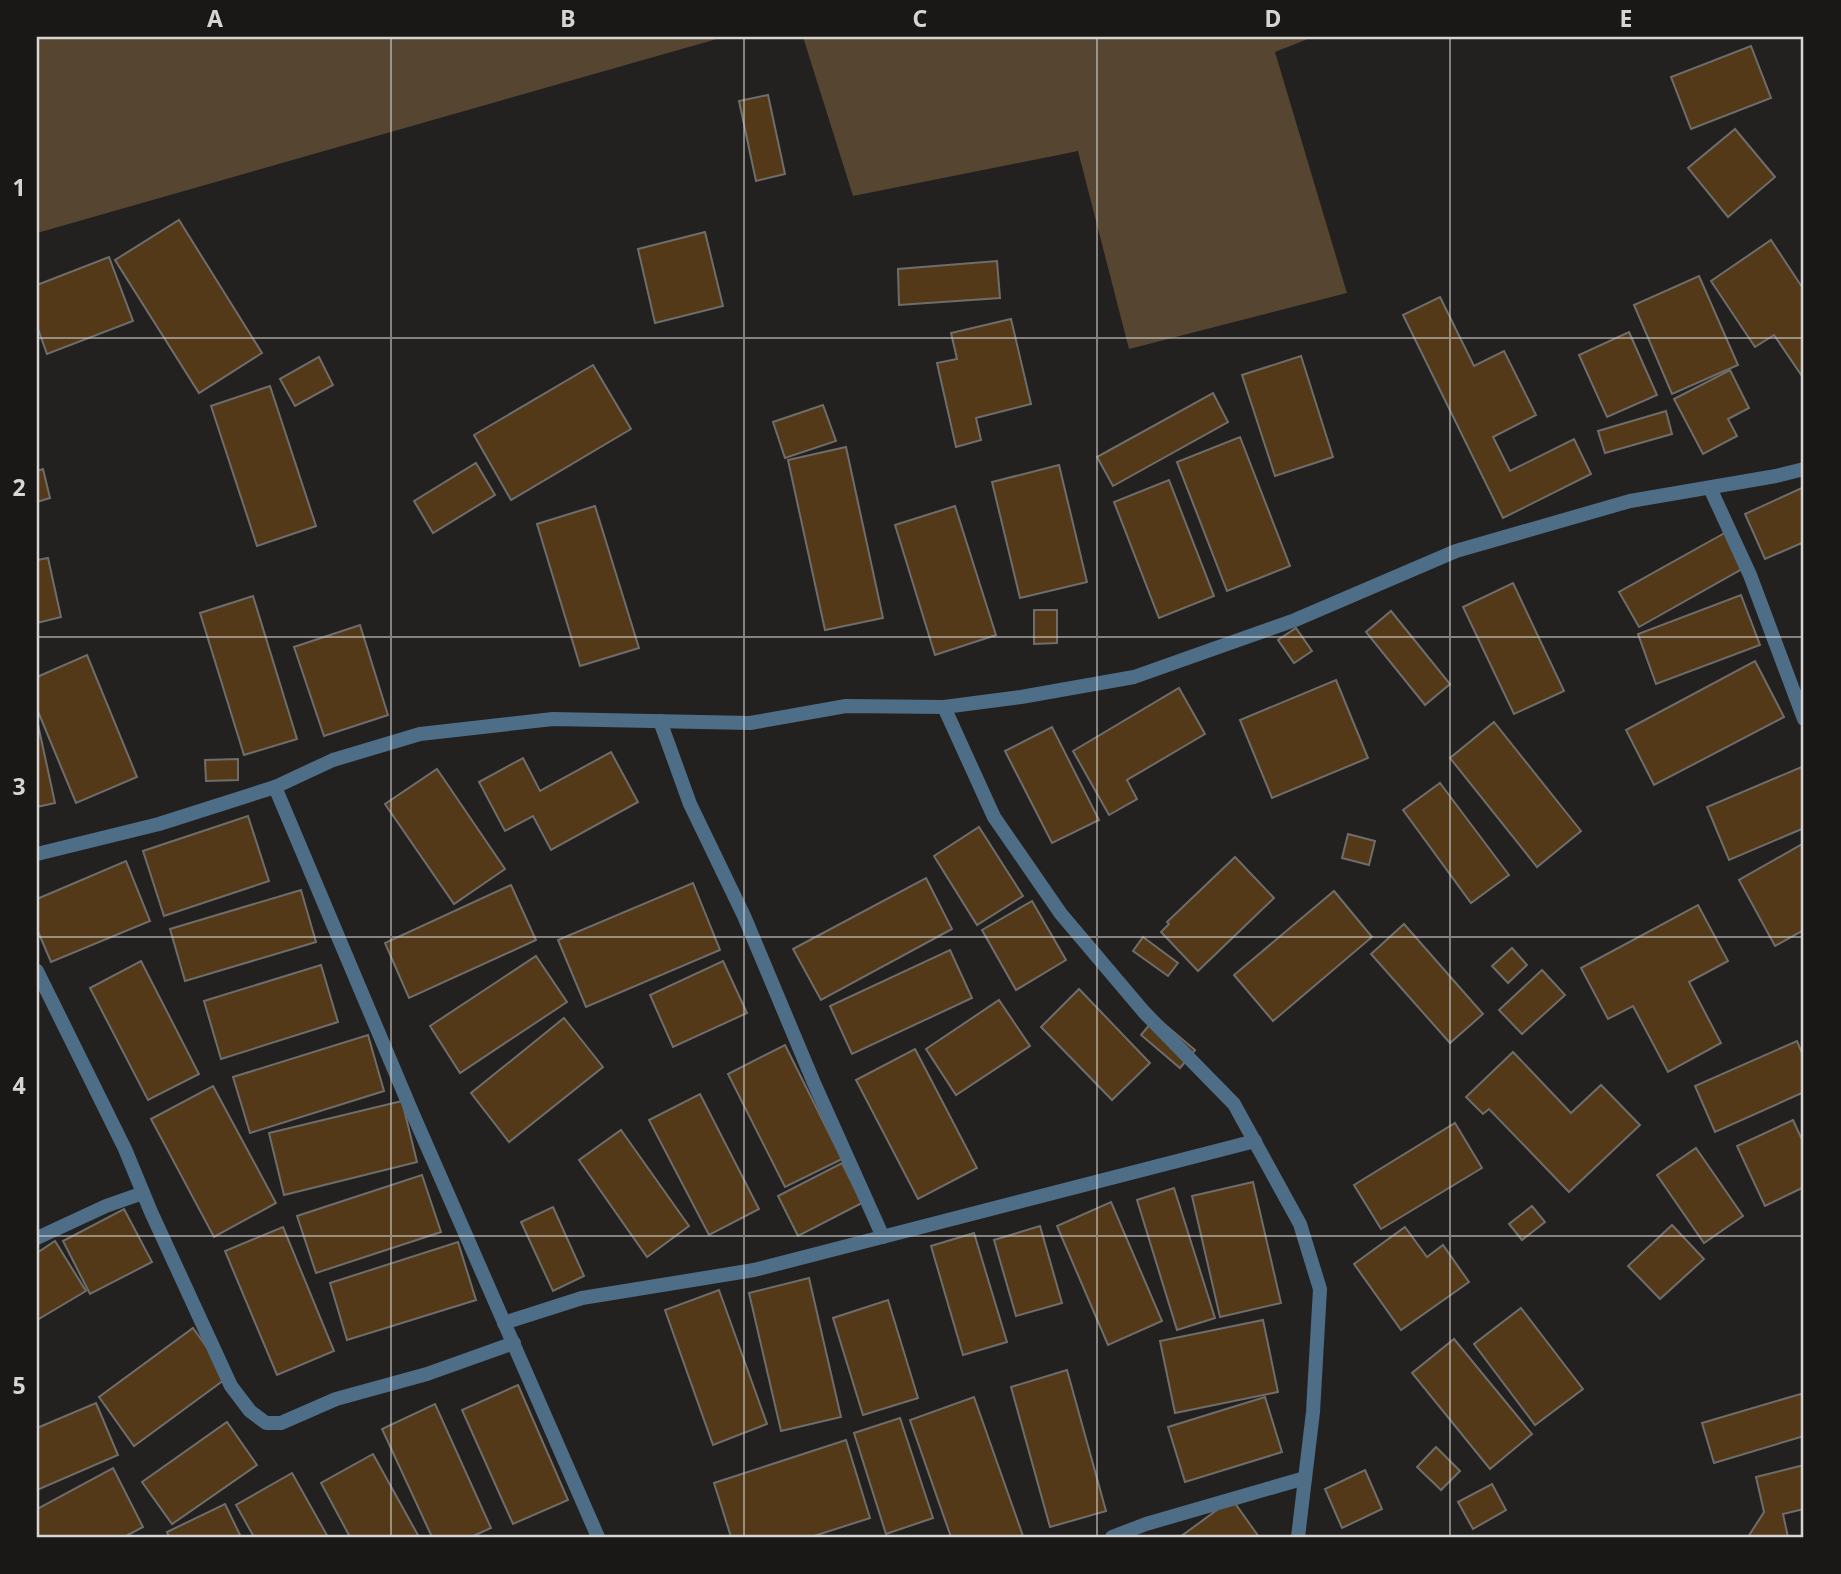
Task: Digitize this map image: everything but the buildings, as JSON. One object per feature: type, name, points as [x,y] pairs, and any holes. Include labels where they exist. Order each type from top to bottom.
[{"type":"street","points":[[37,854],[159,824],[275,787],[333,760],[420,734],[553,719],[750,723],[846,706],[944,707],[1021,697],[1134,677],[1295,620],[1456,551],[1630,501],[1776,477],[1804,469]]},
{"type":"street","points":[[1710,488],[1750,575],[1804,719]]},
{"type":"street","points":[[944,707],[994,817],[1061,914],[1144,1012],[1234,1104],[1300,1224],[1320,1289],[1312,1412],[1298,1537]]},
{"type":"street","points":[[660,721],[690,804],[744,916],[814,1083],[883,1237]]},
{"type":"street","points":[[275,787],[412,1112],[598,1537]]},
{"type":"street","points":[[37,971],[125,1149],[231,1386],[250,1410],[266,1423],[281,1423],[336,1399],[427,1374],[513,1343]]},
{"type":"street","points":[[504,1323],[582,1298],[754,1270],[1255,1141]]},
{"type":"street","points":[[37,1238],[106,1206],[143,1194]]},
{"type":"street","points":[[1112,1537],[1146,1524],[1305,1478]]},
{"type":"shaded area","points":[[37,37],[724,37],[37,233]]},
{"type":"shaded area","points":[[803,37],[1313,37],[1275,52],[1347,293],[1129,349],[1078,151],[853,196]]}]
